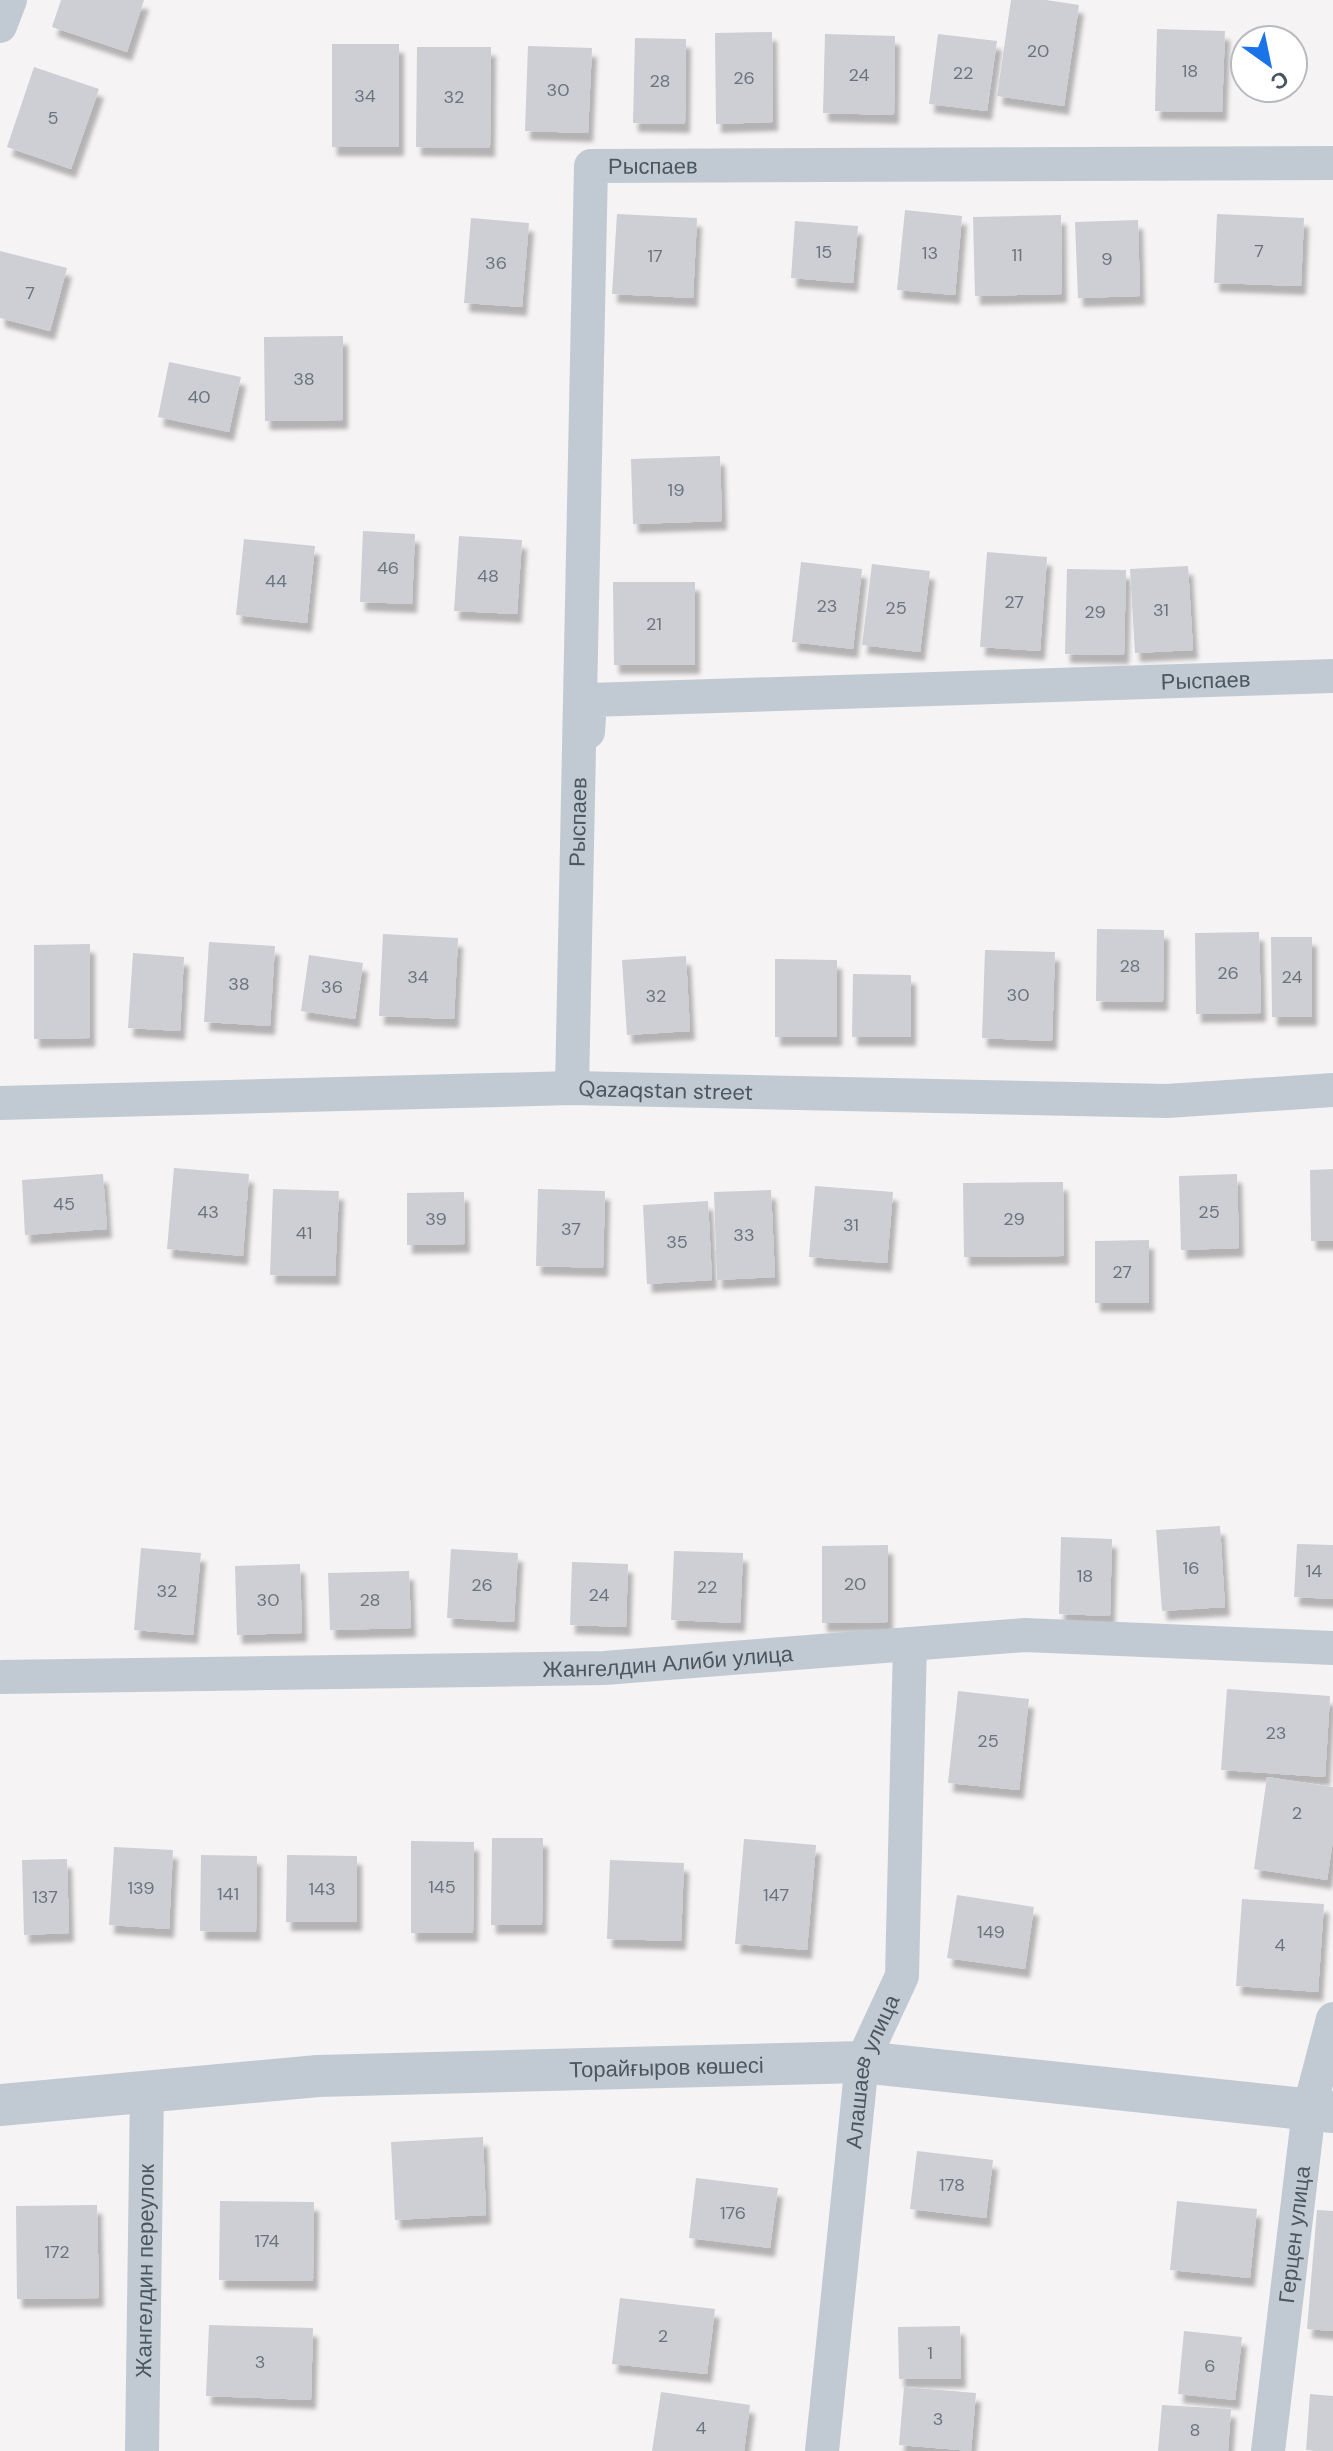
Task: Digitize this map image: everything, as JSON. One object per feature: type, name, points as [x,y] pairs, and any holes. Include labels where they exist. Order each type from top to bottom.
[{"type":"street","points":[[0,26],[10,0]]},
{"type":"street","name":"Рыспаев","points":[[572,1088],[591,166],[1333,163]]},
{"type":"street","name":"Рыспаев","points":[[572,1088],[590,700],[1333,676]]},
{"type":"street","name":"Qazaqstan street","points":[[0,1103],[572,1088],[1167,1101],[1333,1090]]},
{"type":"street","name":"Жангелдин Алиби улица","points":[[0,1677],[604,1668],[1025,1635],[1333,1648]]},
{"type":"street","name":"Алашаев улица","points":[[822,2451],[862,2062],[902,1976],[910,1644]]},
{"type":"street","name":"Герцен улица","points":[[1268,2451],[1333,2019]]},
{"type":"street","name":"Торайғыров көшесі","points":[[0,2105],[318,2076],[862,2062],[1321,2111]]},
{"type":"street","name":"Жангелдин переулок","points":[[142,2451],[147,2091]]},
{"type":"building","points":[[61,0],[144,0],[127,52],[52,27]]},
{"type":"building","points":[[1011,0],[1046,0],[1079,5],[1064,106],[997,96]]},
{"type":"building","points":[[1157,29],[1225,31],[1222,112],[1155,111]]},
{"type":"building","points":[[772,32],[773,122],[716,124],[715,33]]},
{"type":"building","points":[[825,34],[895,36],[894,115],[823,113]]},
{"type":"building","points":[[938,34],[997,41],[987,111],[929,104]]},
{"type":"building","points":[[635,38],[686,39],[685,124],[633,123]]},
{"type":"building","points":[[332,44],[399,44],[399,147],[332,147]]},
{"type":"building","points":[[528,46],[592,48],[588,133],[525,131]]},
{"type":"building","points":[[417,47],[491,47],[490,148],[416,147]]},
{"type":"building","points":[[34,67],[99,89],[71,169],[7,147]]},
{"type":"building","points":[[905,210],[962,216],[955,295],[897,290]]},
{"type":"building","points":[[617,214],[697,218],[693,298],[612,294]]},
{"type":"building","points":[[1217,214],[1304,218],[1301,286],[1214,283]]},
{"type":"building","points":[[1061,215],[1062,294],[975,296],[973,217]]},
{"type":"building","points":[[471,218],[529,223],[522,307],[464,303]]},
{"type":"building","points":[[1138,220],[1140,296],[1078,298],[1075,222]]},
{"type":"building","points":[[795,221],[858,226],[853,283],[791,278]]},
{"type":"building","points":[[0,251],[67,268],[50,331],[0,318]]},
{"type":"building","points":[[343,336],[343,420],[265,421],[264,337]]},
{"type":"building","points":[[169,362],[241,377],[229,432],[158,417]]},
{"type":"building","points":[[720,456],[722,521],[633,524],[631,459]]},
{"type":"building","points":[[363,531],[415,534],[412,604],[360,602]]},
{"type":"building","points":[[459,536],[522,540],[517,614],[454,611]]},
{"type":"building","points":[[244,539],[315,546],[307,623],[236,615]]},
{"type":"building","points":[[987,552],[1047,557],[1040,651],[980,647]]},
{"type":"building","points":[[801,562],[862,569],[853,649],[792,642]]},
{"type":"building","points":[[872,564],[930,571],[920,652],[862,645]]},
{"type":"building","points":[[1188,566],[1193,650],[1135,653],[1130,569]]},
{"type":"building","points":[[1067,569],[1126,570],[1124,655],[1065,654]]},
{"type":"building","points":[[613,582],[695,582],[695,665],[614,665]]},
{"type":"building","points":[[1097,929],[1164,930],[1163,1002],[1096,1001]]},
{"type":"building","points":[[1259,932],[1261,1013],[1196,1014],[1195,933]]},
{"type":"building","points":[[383,934],[458,938],[454,1019],[379,1016]]},
{"type":"building","points":[[1271,937],[1312,937],[1312,1017],[1272,1017]]},
{"type":"building","points":[[209,942],[275,946],[270,1026],[204,1022]]},
{"type":"building","points":[[90,944],[90,1038],[34,1039],[34,945]]},
{"type":"building","points":[[985,950],[1055,952],[1052,1041],[982,1038]]},
{"type":"building","points":[[133,953],[184,957],[180,1031],[128,1028]]},
{"type":"building","points":[[309,955],[363,963],[355,1019],[301,1011]]},
{"type":"building","points":[[686,956],[690,1031],[627,1035],[622,960]]},
{"type":"building","points":[[775,959],[837,960],[837,1037],[775,1037]]},
{"type":"building","points":[[853,974],[911,975],[911,1037],[852,1037]]},
{"type":"building","points":[[174,1168],[249,1174],[243,1256],[167,1249]]},
{"type":"building","points":[[1333,1169],[1333,1241],[1311,1241],[1310,1170]]},
{"type":"building","points":[[103,1174],[107,1229],[25,1235],[22,1180]]},
{"type":"building","points":[[1237,1174],[1239,1248],[1181,1250],[1179,1176]]},
{"type":"building","points":[[1063,1182],[1064,1256],[964,1257],[963,1183]]},
{"type":"building","points":[[815,1186],[893,1192],[887,1263],[809,1257]]},
{"type":"building","points":[[273,1189],[339,1191],[335,1276],[270,1275]]},
{"type":"building","points":[[538,1189],[605,1191],[603,1268],[536,1266]]},
{"type":"building","points":[[771,1190],[775,1277],[717,1280],[714,1192]]},
{"type":"building","points":[[464,1192],[465,1244],[407,1245],[407,1193]]},
{"type":"building","points":[[708,1201],[712,1280],[647,1284],[643,1205]]},
{"type":"building","points":[[1149,1240],[1149,1303],[1095,1303],[1095,1241]]},
{"type":"building","points":[[1220,1526],[1225,1607],[1162,1611],[1156,1530]]},
{"type":"building","points":[[1061,1537],[1112,1539],[1110,1616],[1059,1614]]},
{"type":"building","points":[[1297,1544],[1333,1545],[1333,1599],[1294,1597]]},
{"type":"building","points":[[888,1545],[888,1622],[822,1623],[822,1546]]},
{"type":"building","points":[[141,1548],[201,1553],[193,1635],[134,1630]]},
{"type":"building","points":[[451,1549],[518,1553],[514,1622],[447,1618]]},
{"type":"building","points":[[674,1551],[743,1553],[740,1623],[671,1620]]},
{"type":"building","points":[[572,1562],[628,1564],[626,1627],[570,1625]]},
{"type":"building","points":[[300,1564],[302,1633],[237,1635],[235,1566]]},
{"type":"building","points":[[409,1571],[411,1628],[330,1630],[328,1573]]},
{"type":"building","points":[[1227,1689],[1330,1696],[1325,1777],[1221,1770]]},
{"type":"building","points":[[958,1691],[1029,1699],[1019,1790],[948,1783]]},
{"type":"building","points":[[1267,1777],[1333,1787],[1333,1840],[1327,1880],[1254,1869]]},
{"type":"building","points":[[492,1838],[543,1838],[542,1925],[491,1925]]},
{"type":"building","points":[[744,1839],[816,1845],[807,1950],[735,1944]]},
{"type":"building","points":[[411,1841],[474,1842],[473,1933],[411,1933]]},
{"type":"building","points":[[114,1847],[173,1850],[169,1929],[109,1925]]},
{"type":"building","points":[[201,1855],[257,1856],[256,1932],[200,1931]]},
{"type":"building","points":[[287,1855],[357,1856],[357,1922],[286,1922]]},
{"type":"building","points":[[67,1859],[69,1933],[24,1935],[22,1860]]},
{"type":"building","points":[[610,1860],[684,1863],[681,1941],[607,1939]]},
{"type":"building","points":[[957,1895],[1034,1907],[1025,1969],[947,1958]]},
{"type":"building","points":[[1242,1899],[1324,1904],[1318,1992],[1236,1986]]},
{"type":"building","points":[[483,2137],[486,2215],[395,2220],[391,2142]]},
{"type":"building","points":[[917,2151],[993,2160],[986,2218],[910,2209]]},
{"type":"building","points":[[696,2178],[778,2188],[770,2248],[689,2238]]},
{"type":"building","points":[[220,2201],[314,2202],[313,2281],[219,2280]]},
{"type":"building","points":[[1177,2201],[1257,2209],[1250,2278],[1170,2270]]},
{"type":"building","points":[[97,2205],[99,2298],[17,2299],[16,2206]]},
{"type":"building","points":[[1317,2210],[1333,2211],[1333,2331],[1307,2329]]},
{"type":"building","points":[[620,2298],[715,2309],[707,2374],[612,2364]]},
{"type":"building","points":[[209,2325],[313,2328],[311,2400],[206,2396]]},
{"type":"building","points":[[960,2326],[961,2379],[899,2379],[898,2327]]},
{"type":"building","points":[[1184,2331],[1242,2337],[1235,2400],[1178,2394]]},
{"type":"building","points":[[904,2387],[976,2393],[971,2451],[899,2445]]},
{"type":"building","points":[[661,2392],[750,2405],[744,2451],[652,2451]]},
{"type":"building","points":[[1310,2394],[1333,2396],[1333,2451],[1306,2450]]},
{"type":"building","points":[[1162,2405],[1231,2409],[1228,2451],[1158,2451]]}]
